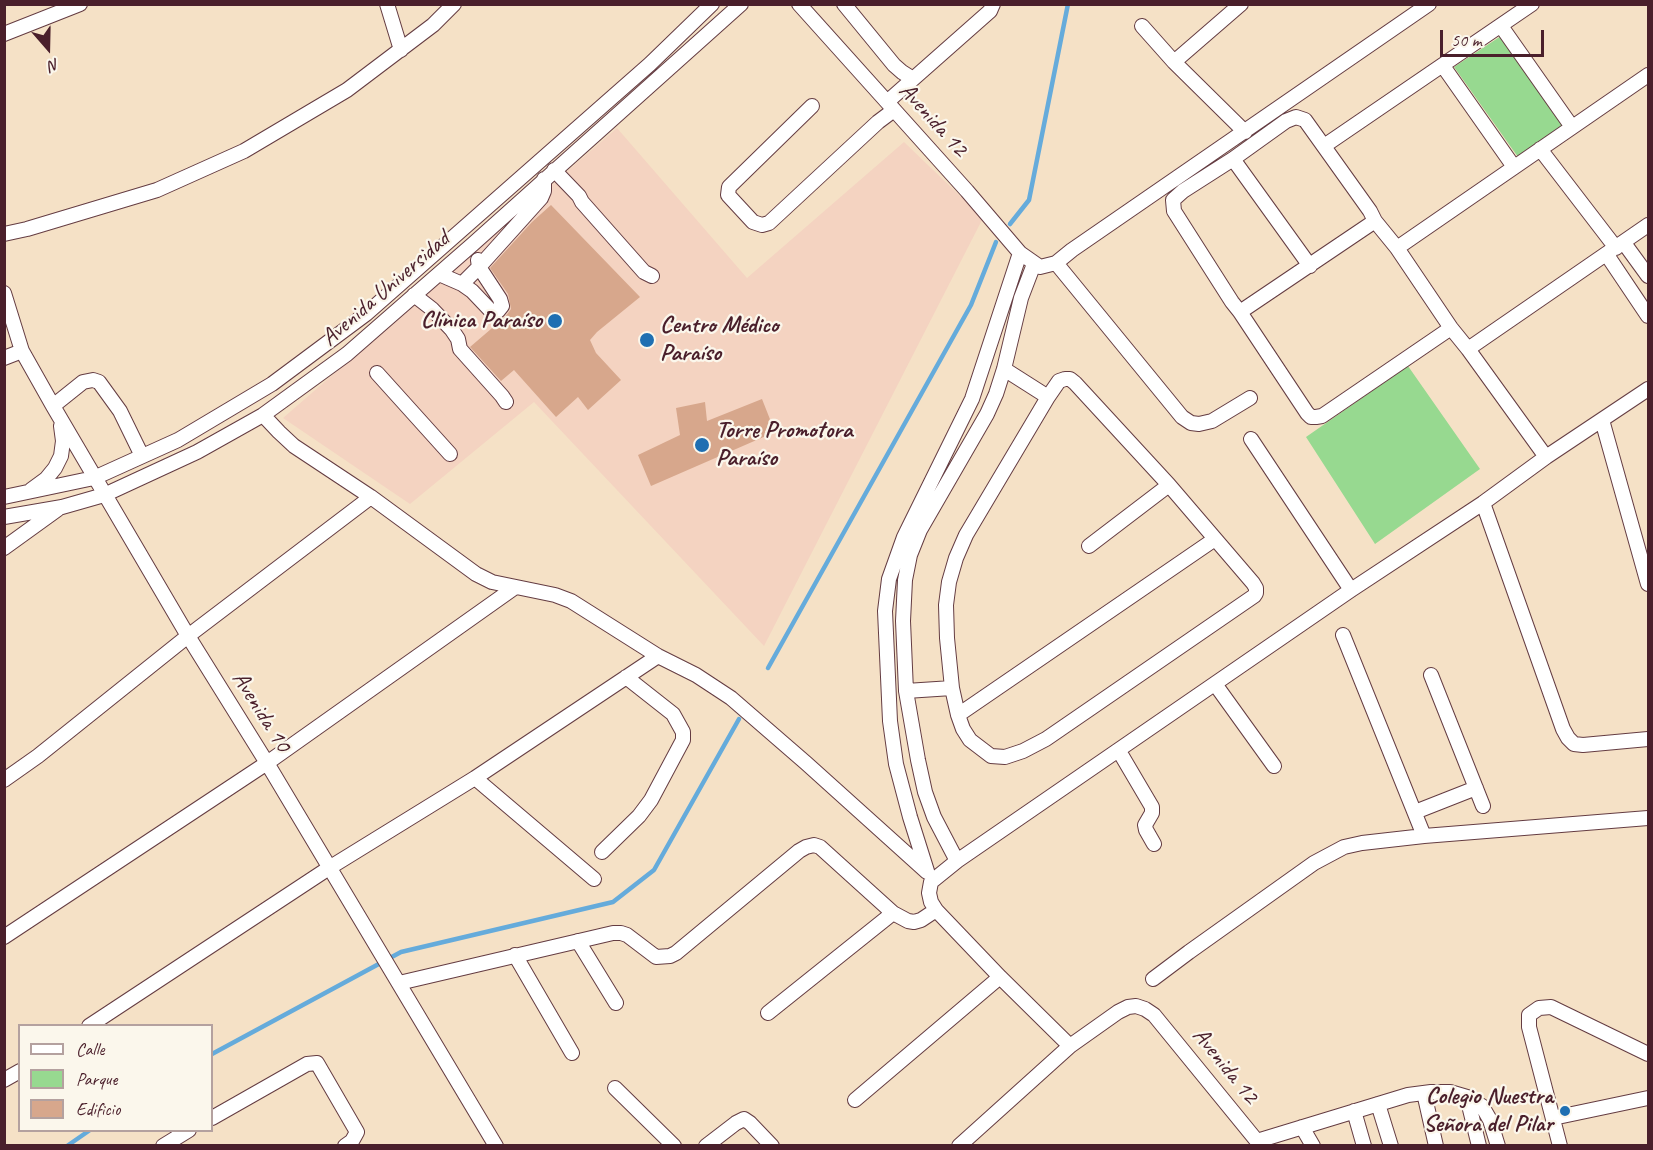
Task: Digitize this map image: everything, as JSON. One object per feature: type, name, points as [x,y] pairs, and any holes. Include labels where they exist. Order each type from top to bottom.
[{"type":"street","points":[[4,34],[80,4]]},
{"type":"street","points":[[387,4],[400,50]]},
{"type":"street","points":[[4,234],[158,190],[244,151],[347,90],[433,25],[454,4]]},
{"type":"street","name":"Avenida Universidad","points":[[4,497],[94,478],[178,440],[272,384],[366,314],[650,64],[712,4]]},
{"type":"street","name":"Avenida Universidad","points":[[4,516],[62,507],[105,495],[197,452],[263,415],[347,354],[741,4]]},
{"type":"street","name":"Avenida 12","points":[[799,4],[1020,253],[1034,264]]},
{"type":"street","points":[[844,4],[894,65],[913,79]]},
{"type":"street","points":[[812,106],[729,188],[728,195],[753,222],[762,225],[769,223],[878,122],[913,79],[990,11],[993,4]]},
{"type":"street","points":[[1174,62],[1241,4]]},
{"type":"street","points":[[957,861],[934,818],[918,760],[906,691],[903,621],[905,580],[910,555],[920,530],[987,414],[996,394],[1021,298],[1034,264],[1040,267],[1056,263],[1429,4]]},
{"type":"street","points":[[1324,146],[1532,4]]},
{"type":"street","points":[[1142,26],[1174,62],[1245,132]]},
{"type":"street","points":[[1502,26],[1572,127]]},
{"type":"street","points":[[1443,66],[1514,167]]},
{"type":"street","points":[[1397,248],[1648,75]]},
{"type":"street","points":[[1451,328],[1322,416],[1311,417],[1174,212],[1173,200],[1286,121],[1296,117],[1305,120],[1451,328],[1546,457]]},
{"type":"street","points":[[1540,148],[1616,249],[1648,316]]},
{"type":"street","points":[[1233,159],[1310,266]]},
{"type":"street","points":[[462,284],[541,198],[549,175],[579,196],[644,272],[652,276]]},
{"type":"street","points":[[1240,312],[1375,221]]},
{"type":"street","points":[[1468,349],[1648,225]]},
{"type":"street","points":[[439,274],[472,291],[492,312],[498,311],[502,306],[500,299],[479,267],[473,244]]},
{"type":"street","points":[[1616,249],[1648,276]]},
{"type":"street","points":[[959,1146],[1070,1046],[1000,977],[936,910],[932,902],[929,893],[929,877],[896,764],[890,721],[885,611],[889,579],[904,537],[972,399],[1020,253]]},
{"type":"street","points":[[1056,263],[1182,417],[1191,423],[1212,421],[1250,398]]},
{"type":"street","name":"Avenida 10","points":[[4,293],[22,351],[94,478],[496,1146]]},
{"type":"street","points":[[414,295],[432,309],[452,330],[458,339],[460,349],[506,402]]},
{"type":"street","points":[[4,358],[22,351]]},
{"type":"street","points":[[1004,369],[1048,397]]},
{"type":"street","points":[[377,373],[450,454]]},
{"type":"street","points":[[1070,379],[1169,485],[1256,588],[1254,596],[1056,732],[1023,751],[1005,757],[991,756],[970,740],[958,715],[952,688],[947,638],[946,605],[949,582],[966,535],[1048,397],[1059,381],[1070,379]]},
{"type":"street","points":[[28,493],[46,479],[55,468],[61,456],[63,441],[56,412],[84,382],[93,380],[99,382],[120,411],[142,456]]},
{"type":"street","points":[[929,877],[957,861],[1648,389]]},
{"type":"street","points":[[263,415],[294,446],[370,497],[476,574],[492,582],[571,601],[658,656],[696,675],[731,698],[806,763],[929,877]]},
{"type":"street","points":[[1602,420],[1648,584]]},
{"type":"street","points":[[1251,439],[1351,590]]},
{"type":"street","points":[[1089,546],[1169,485]]},
{"type":"street","points":[[4,780],[38,756],[188,636],[370,497]]},
{"type":"street","points":[[1483,502],[1568,738],[1574,744],[1582,745],[1648,739]]},
{"type":"street","points":[[4,549],[62,507]]},
{"type":"street","points":[[958,715],[1215,538]]},
{"type":"street","points":[[4,937],[267,764],[514,588]]},
{"type":"street","points":[[1343,635],[1424,836]]},
{"type":"street","points":[[92,1024],[329,868],[475,778],[658,656]]},
{"type":"street","points":[[1431,675],[1483,806]]},
{"type":"street","points":[[602,852],[639,816],[651,800],[683,740],[683,732],[673,714],[626,677]]},
{"type":"street","points":[[1215,684],[1274,766]]},
{"type":"street","points":[[906,691],[952,688]]},
{"type":"street","points":[[1119,751],[1152,807],[1152,813],[1145,825],[1154,844]]},
{"type":"street","points":[[475,778],[594,879]]},
{"type":"street","points":[[1415,812],[1476,788]]},
{"type":"street","points":[[1153,979],[1314,863],[1344,847],[1424,836],[1648,818]]},
{"type":"street","points":[[399,983],[613,933],[627,935],[656,957],[670,957],[799,851],[814,845],[820,847],[893,913],[908,921],[921,920],[936,910]]},
{"type":"street","points":[[768,1013],[893,913]]},
{"type":"street","points":[[578,940],[616,1003]]},
{"type":"street","points":[[515,955],[572,1053]]},
{"type":"street","points":[[855,1100],[1000,977]]},
{"type":"street","name":"Avenida 12","points":[[1070,1046],[1128,1007],[1136,1006],[1145,1009],[1154,1015],[1259,1143]]},
{"type":"street","points":[[1560,1146],[1529,1027],[1529,1015],[1539,1008],[1551,1007],[1648,1053]]},
{"type":"street","points":[[213,1117],[307,1064],[318,1063],[357,1132],[356,1137],[345,1146]]},
{"type":"street","points":[[4,1080],[18,1072]]},
{"type":"street","points":[[615,1088],[674,1146]]},
{"type":"street","points":[[1259,1143],[1302,1127],[1408,1095],[1450,1092],[1467,1096],[1482,1106],[1490,1120],[1498,1146]]},
{"type":"street","points":[[1424,1093],[1436,1146]]},
{"type":"street","points":[[1467,1096],[1479,1146]]},
{"type":"street","points":[[1553,1118],[1648,1098]]},
{"type":"street","points":[[1378,1104],[1391,1146]]},
{"type":"street","points":[[1354,1111],[1364,1146]]},
{"type":"street","points":[[706,1145],[744,1119],[772,1146]]},
{"type":"street","points":[[1302,1127],[1313,1146]]},
{"type":"street","points":[[163,1146],[187,1132]]},
{"type":"shaded area","name":"Centro Médico Paraíso","points":[[617,128],[747,278],[904,142],[983,218],[764,646],[534,402],[410,504],[283,418]]},
{"type":"green space","points":[[1501,36],[1563,125],[1518,157],[1454,67]]},
{"type":"green space","points":[[1408,366],[1480,469],[1375,544],[1306,437]]},
{"type":"building","name":"Clínica Paraíso","points":[[551,205],[640,297],[590,340],[596,353],[621,380],[588,410],[578,397],[556,417],[514,370],[501,381],[470,347],[511,309],[508,294],[490,268],[532,222]]},
{"type":"building","name":"Torre Promotora Paraíso","points":[[762,399],[775,432],[651,486],[638,455],[680,435],[676,408],[705,402],[707,421]]},
{"type":"waterway","points":[[1010,224],[1029,200],[1068,4]]},
{"type":"waterway","points":[[768,668],[971,305],[996,242]]},
{"type":"waterway","points":[[213,1053],[401,952],[613,902],[654,870],[739,719]]},
{"type":"waterway","points":[[67,1146],[87,1132]]},
{"type":"place","name":"Clínica Paraíso","points":[[555,321]]},
{"type":"place","name":"Centro Médico Paraíso","points":[[647,340]]},
{"type":"place","name":"Torre Promotora Paraíso","points":[[702,445]]},
{"type":"place","name":"Colegio Nuestra Señora del Pilar","points":[[1565,1111]]}]
